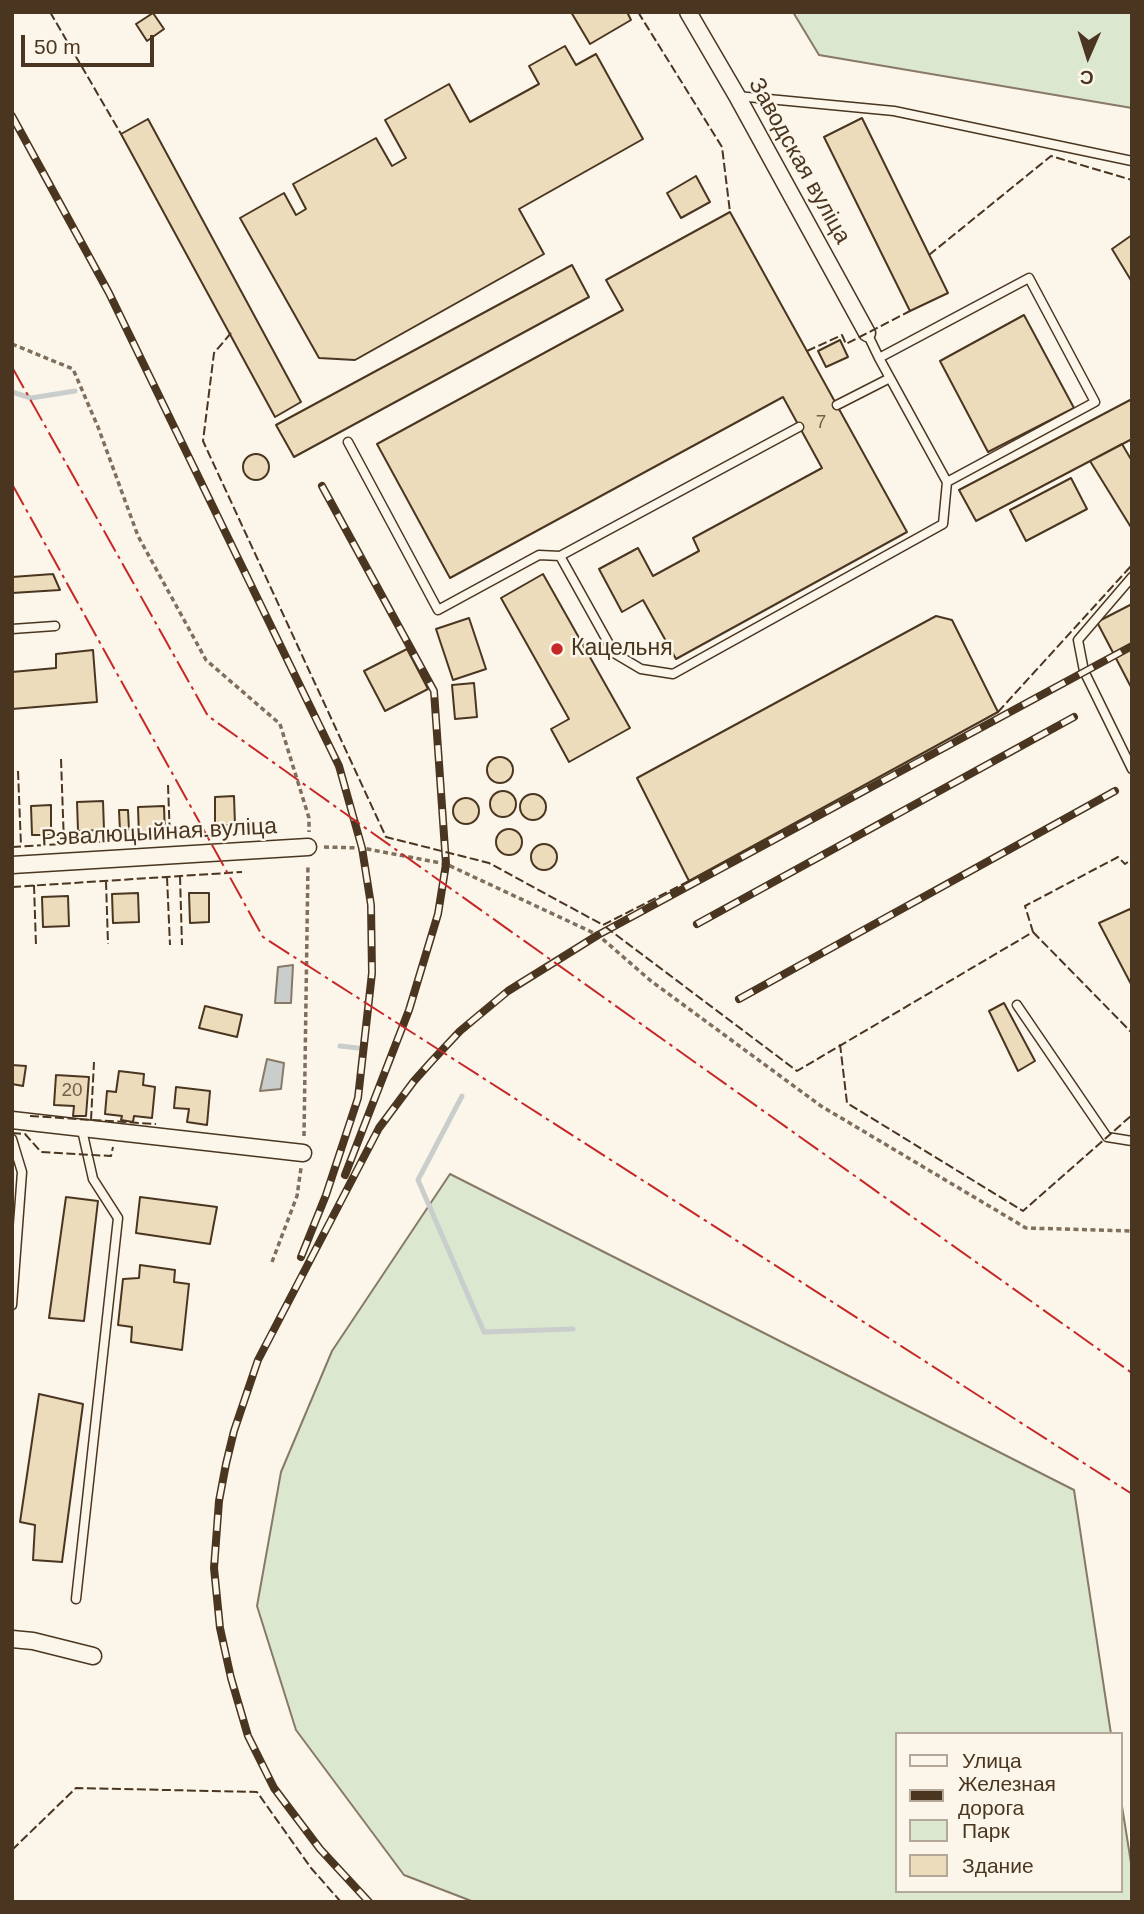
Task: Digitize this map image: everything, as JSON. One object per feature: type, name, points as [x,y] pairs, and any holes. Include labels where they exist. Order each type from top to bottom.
[{"type":"street","name":"Заводская вуліца","points":[[688,12],[867,333]]},
{"type":"street","name":"Рэвалюцыйная вуліца","points":[[12,865],[308,847]]},
{"type":"street","points":[[12,1121],[303,1153]]},
{"type":"street","points":[[12,1639],[33,1641],[93,1656]]},
{"type":"lane","points":[[737,96],[894,111],[1132,161]]},
{"type":"lane","points":[[879,358],[1029,278],[1095,402],[947,482]]},
{"type":"lane","points":[[560,556],[614,653],[641,669],[673,674],[943,524],[947,482],[867,333]]},
{"type":"lane","points":[[837,405],[890,378]]},
{"type":"lane","points":[[348,442],[438,610],[539,555],[560,556],[799,427]]},
{"type":"lane","points":[[1132,577],[1078,640],[1084,671],[1132,769]]},
{"type":"lane","points":[[12,629],[55,626]]},
{"type":"lane","points":[[1017,1004],[1107,1137],[1132,1141]]},
{"type":"lane","points":[[76,1599],[118,1218],[93,1179],[82,1130]]},
{"type":"lane","points":[[12,1139],[22,1171],[12,1306]]},
{"type":"path","points":[[12,344],[73,369],[98,427],[138,537],[206,660],[280,724],[309,818],[303,1153],[298,1196],[272,1262]]},
{"type":"path","points":[[308,847],[362,848],[446,864],[598,936],[651,981],[821,1107],[1026,1228],[1132,1231]]},
{"type":"green space","points":[[793,12],[1132,12],[1132,108],[819,55]]},
{"type":"green space","points":[[450,1174],[1074,1490],[1111,1732],[895,1732],[895,1893],[1123,1893],[1123,1813],[1132,1869],[1132,1902],[474,1902],[404,1875],[296,1730],[257,1606],[281,1472],[332,1351]]},
{"type":"shaded area","points":[[293,965],[291,1003],[275,1003],[278,967]]},
{"type":"shaded area","points":[[267,1059],[284,1063],[281,1089],[260,1091]]},
{"type":"building","points":[[571,12],[627,12],[631,20],[590,44]]},
{"type":"building","points":[[153,13],[164,29],[147,41],[136,24]]},
{"type":"building","points":[[565,46],[576,65],[596,54],[643,139],[519,209],[544,254],[355,360],[319,358],[240,218],[284,193],[296,215],[306,209],[293,184],[376,138],[392,166],[406,158],[385,120],[449,84],[470,122],[539,84],[529,66]]},
{"type":"building","points":[[862,118],[948,293],[910,311],[824,137]]},
{"type":"building","points":[[148,119],[301,402],[275,417],[121,134]]},
{"type":"building","points":[[696,176],[710,202],[681,218],[667,193]]},
{"type":"building","points":[[730,212],[907,532],[676,659],[643,600],[622,612],[599,569],[638,548],[653,576],[699,551],[693,538],[822,468],[783,397],[450,578],[377,444],[623,310],[606,280]]},
{"type":"building","points":[[1132,235],[1132,282],[1112,249]]},
{"type":"building","points":[[572,265],[589,297],[294,457],[276,425]]},
{"type":"building","points":[[1024,315],[1074,408],[988,452],[940,361]]},
{"type":"building","points":[[840,340],[848,357],[826,367],[818,351]]},
{"type":"building","points":[[1132,399],[1132,439],[976,521],[959,490]]},
{"type":"building","points":[[1122,444],[1132,461],[1132,529],[1090,461]]},
{"type":"building","points":[[256,454],[265,458],[269,467],[265,476],[256,480],[247,476],[243,467],[247,458]]},
{"type":"building","points":[[1071,478],[1087,509],[1026,541],[1010,510]]},
{"type":"building","points":[[53,574],[60,590],[12,593],[12,577]]},
{"type":"building","name":"Кацельня","points":[[543,574],[630,728],[569,762],[551,729],[569,719],[501,598]]},
{"type":"building","points":[[1132,604],[1132,689],[1097,622]]},
{"type":"building","points":[[936,616],[952,620],[998,712],[689,881],[637,778]]},
{"type":"building","points":[[469,618],[486,669],[453,680],[436,629]]},
{"type":"building","points":[[407,649],[428,689],[385,711],[364,671]]},
{"type":"building","points":[[93,650],[97,702],[12,709],[12,672],[56,668],[56,654]]},
{"type":"building","points":[[474,683],[477,717],[455,719],[452,685]]},
{"type":"building","points":[[500,757],[509,761],[513,770],[509,779],[500,783],[491,779],[487,770],[491,761]]},
{"type":"building","points":[[503,791],[512,795],[516,804],[512,813],[503,817],[494,813],[490,804],[494,795]]},
{"type":"building","points":[[533,794],[542,798],[546,807],[542,816],[533,820],[524,816],[520,807],[524,798]]},
{"type":"building","points":[[234,796],[235,825],[215,826],[215,797]]},
{"type":"building","points":[[466,798],[475,802],[479,811],[475,820],[466,824],[457,820],[453,811],[457,802]]},
{"type":"building","points":[[103,801],[104,830],[78,831],[77,802]]},
{"type":"building","points":[[51,805],[51,835],[32,835],[31,806]]},
{"type":"building","points":[[164,806],[165,835],[139,836],[138,807]]},
{"type":"building","points":[[119,810],[128,810],[129,830],[120,831]]},
{"type":"building","points":[[509,829],[518,833],[522,842],[518,851],[509,855],[500,851],[496,842],[500,833]]},
{"type":"building","points":[[544,844],[553,848],[557,857],[553,866],[544,870],[535,866],[531,857],[535,848]]},
{"type":"building","points":[[138,893],[139,922],[113,923],[112,894]]},
{"type":"building","points":[[189,893],[209,893],[209,922],[190,923]]},
{"type":"building","points":[[68,896],[69,926],[43,927],[42,897]]},
{"type":"building","points":[[1130,909],[1132,913],[1132,986],[1099,923]]},
{"type":"building","points":[[1004,1003],[1035,1061],[1018,1071],[989,1011]]},
{"type":"building","points":[[205,1006],[242,1015],[237,1037],[199,1028]]},
{"type":"building","points":[[12,1065],[26,1066],[23,1086],[12,1084]]},
{"type":"building","points":[[119,1071],[144,1074],[143,1085],[155,1087],[152,1118],[134,1116],[133,1122],[121,1120],[122,1116],[105,1114],[107,1091],[116,1092]]},
{"type":"building","points":[[56,1075],[89,1077],[86,1116],[73,1116],[74,1106],[54,1105]]},
{"type":"building","points":[[176,1087],[210,1091],[207,1125],[187,1122],[189,1109],[174,1108]]},
{"type":"building","points":[[66,1197],[98,1201],[84,1321],[49,1318]]},
{"type":"building","points":[[140,1197],[217,1207],[210,1244],[136,1233]]},
{"type":"building","points":[[140,1265],[175,1270],[174,1282],[189,1284],[182,1350],[131,1342],[132,1327],[118,1325],[123,1279],[139,1278]]},
{"type":"building","points":[[39,1394],[83,1404],[62,1562],[33,1560],[35,1525],[20,1522]]},
{"type":"waterway","points":[[12,392],[31,398],[75,391]]},
{"type":"waterway","points":[[340,1046],[358,1048]]},
{"type":"waterway","points":[[462,1096],[418,1180],[484,1332],[573,1329]]},
{"type":"railway","points":[[12,116],[109,293],[339,766],[362,848],[371,905],[372,973],[358,1098],[326,1195],[301,1257]]},
{"type":"railway","points":[[322,486],[434,691],[446,864],[438,914],[409,1010],[345,1175]]},
{"type":"railway","points":[[369,1902],[320,1849],[274,1788],[248,1736],[220,1628],[214,1568],[219,1501],[226,1464],[258,1360],[379,1128],[414,1081],[460,1031],[508,991],[598,935],[1132,646]]},
{"type":"railway","points":[[697,924],[1074,717]]},
{"type":"railway","points":[[739,999],[1115,791]]},
{"type":"fence","points":[[50,12],[121,134]]},
{"type":"fence","points":[[638,12],[722,147],[730,212]]},
{"type":"fence","points":[[929,255],[1051,156],[1132,180]]},
{"type":"fence","points":[[807,351],[842,335],[846,344],[910,311]]},
{"type":"fence","points":[[231,333],[214,353],[203,441],[386,837],[489,863],[603,925]]},
{"type":"fence","points":[[998,712],[1132,565]]},
{"type":"fence","points":[[61,759],[64,844]]},
{"type":"fence","points":[[18,771],[21,846]]},
{"type":"fence","points":[[168,785],[170,838]]},
{"type":"fence","points":[[12,847],[239,834]]},
{"type":"fence","points":[[689,881],[603,925],[797,1071],[1033,932],[1025,906],[1118,857],[1125,864],[1132,859]]},
{"type":"fence","points":[[12,887],[242,872]]},
{"type":"fence","points":[[180,876],[182,945]]},
{"type":"fence","points":[[167,877],[170,945]]},
{"type":"fence","points":[[106,881],[108,944]]},
{"type":"fence","points":[[34,885],[36,946]]},
{"type":"fence","points":[[1033,932],[1132,1033]]},
{"type":"fence","points":[[840,1044],[847,1103],[1023,1211],[1132,1115]]},
{"type":"fence","points":[[91,1120],[94,1062]]},
{"type":"fence","points":[[30,1116],[156,1124]]},
{"type":"fence","points":[[12,1133],[25,1134],[41,1152],[111,1156],[113,1147]]},
{"type":"fence","points":[[12,1850],[76,1788],[257,1792],[311,1868],[341,1902]]},
{"type":"power","points":[[12,367],[208,716],[1132,1373]]},
{"type":"power","points":[[12,484],[263,937],[1132,1494]]},
{"type":"place","name":"Кацельня","points":[[557,649]]}]
